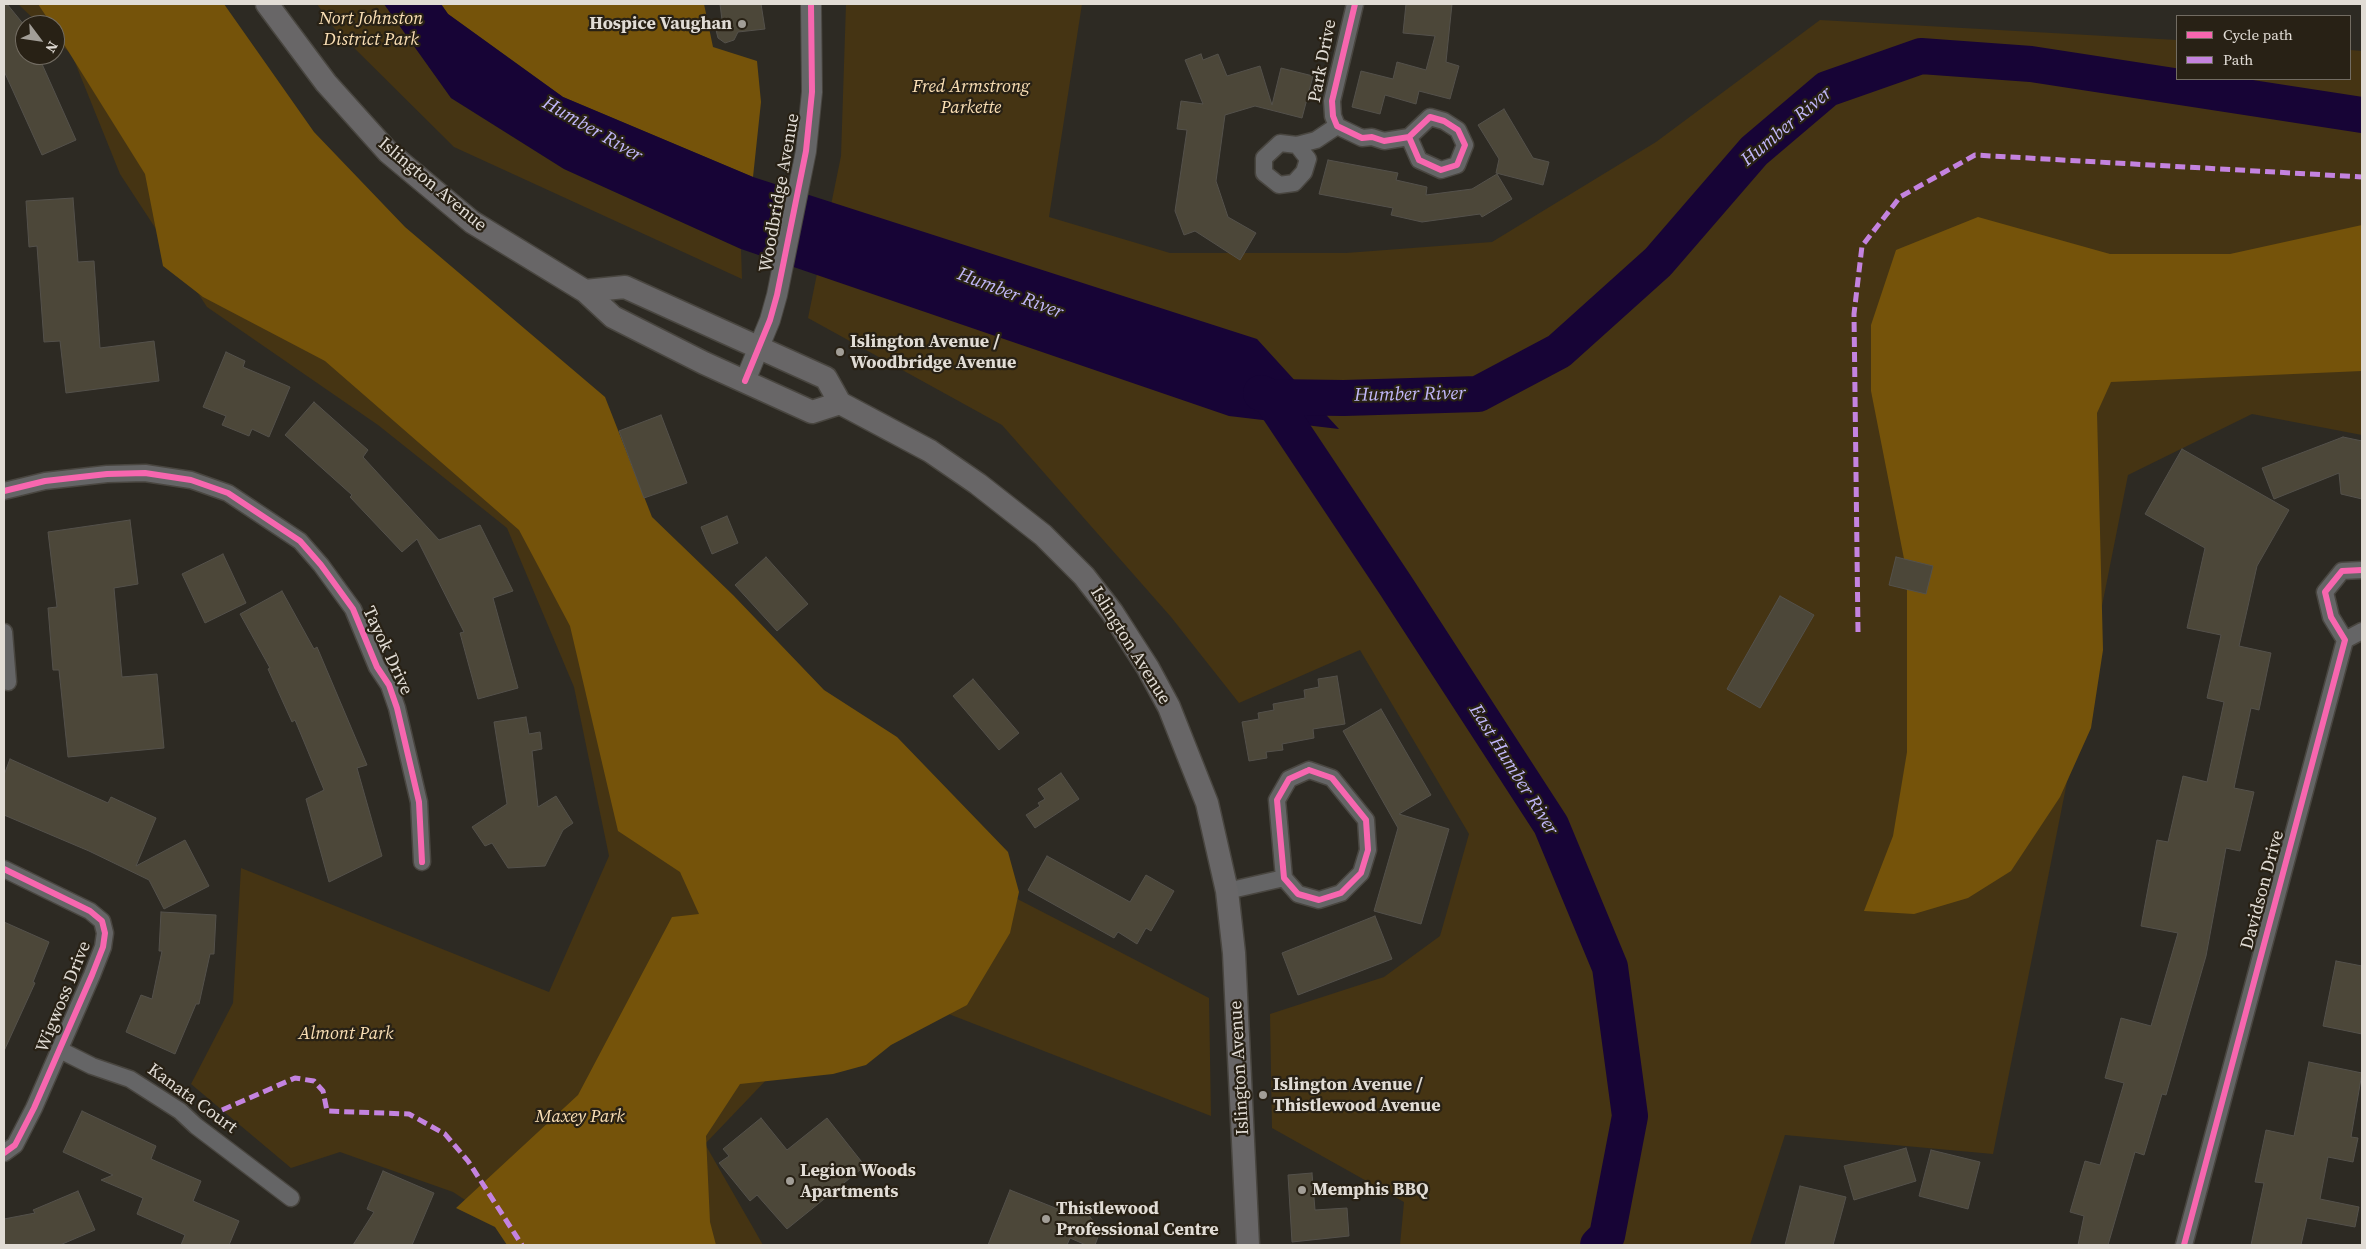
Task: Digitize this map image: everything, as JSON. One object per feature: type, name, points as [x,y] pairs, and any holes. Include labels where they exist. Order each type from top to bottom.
[{"type":"main road","name":"Islington Avenue","points":[[267,4],[326,83],[388,152],[472,222],[584,291],[613,318],[812,412],[840,403],[930,450],[978,484],[1043,535],[1084,576],[1138,652],[1170,708],[1207,803],[1227,891],[1234,952],[1248,1245]]},
{"type":"main road","points":[[584,291],[625,287],[826,378],[840,403]]},
{"type":"street","name":"Woodbridge Avenue","points":[[745,381],[770,320],[777,295],[806,150],[812,92],[812,4]]},
{"type":"street","name":"Park Drive","points":[[1355,4],[1332,101],[1333,116],[1337,126],[1350,134],[1384,141],[1409,137]]},
{"type":"street","name":"Park Drive","points":[[1297,145],[1316,140],[1337,126]]},
{"type":"street","name":"Tayok Drive","points":[[4,491],[46,481],[106,474],[146,473],[190,480],[228,493],[300,541],[321,565],[353,610],[377,667],[390,685],[419,802],[422,862]]},
{"type":"street","points":[[2362,570],[2342,571],[2325,592],[2331,617],[2345,640],[2362,631]]},
{"type":"street","points":[[4,632],[8,682]]},
{"type":"street","name":"Davidson Drive","points":[[2184,1245],[2345,640]]},
{"type":"street","points":[[1309,770],[1332,778],[1366,820],[1368,850],[1361,873],[1341,893],[1319,900],[1298,894],[1284,878],[1277,800],[1289,779],[1309,770]]},
{"type":"street","name":"Wigwoss Drive","points":[[4,869],[90,910],[102,921],[105,933],[103,947],[23,1132],[15,1145],[4,1153]]},
{"type":"street","points":[[1227,891],[1284,878]]},
{"type":"street","name":"Kanata Court","points":[[60,1050],[92,1066],[130,1079],[180,1111],[196,1126],[291,1198]]},
{"type":"green space","name":"Maxey Park","points":[[18,4],[220,4],[292,127],[451,274],[771,1075],[705,1144],[763,1245],[511,1245],[494,1219],[453,1192],[340,1152],[291,1168],[191,1084],[233,1003],[241,868],[549,992],[609,856],[574,687],[507,528],[378,425],[207,307],[120,174],[72,55],[65,48],[65,15],[30,15]]},
{"type":"green space","name":"Maxey Park","points":[[38,4],[224,4],[314,132],[405,227],[605,397],[652,517],[733,595],[824,690],[897,737],[1008,852],[1019,892],[1010,933],[967,1005],[891,1045],[866,1065],[833,1074],[740,1084],[706,1136],[710,1222],[716,1245],[507,1245],[495,1227],[456,1208],[578,1095],[672,917],[699,914],[680,872],[618,831],[570,626],[519,530],[325,361],[203,297],[163,266],[145,174],[65,46],[65,15],[45,15]]},
{"type":"green space","name":"Nort Johnston District Park","points":[[317,4],[384,4],[451,98],[564,169],[741,249],[742,279],[454,147],[334,28]]},
{"type":"green space","points":[[441,4],[704,4],[713,47],[757,61],[761,102],[753,177],[563,97],[448,14]]},
{"type":"green space","name":"Fred Armstrong Parkette","points":[[846,4],[1082,4],[1049,217],[1170,253],[1346,253],[1492,242],[1656,142],[1820,20],[2176,40],[2176,80],[2351,80],[2351,50],[2362,51],[2362,435],[2252,414],[2128,475],[1993,1154],[1785,1135],[1750,1245],[1400,1245],[1404,1202],[1272,1128],[1270,1014],[1384,977],[1440,936],[1469,834],[1360,650],[1239,703],[1171,617],[1002,425],[808,318],[841,156]]},
{"type":"green space","points":[[1978,217],[2110,254],[2230,254],[2362,225],[2362,371],[2111,382],[2097,413],[2103,650],[2091,728],[2060,797],[2011,871],[1968,898],[1914,914],[1864,911],[1893,836],[1907,752],[1907,574],[1871,391],[1871,325],[1896,250]]},
{"type":"green space","points":[[1000,890],[1209,998],[1211,1116],[905,997]]},
{"type":"water","points":[[384,4],[441,4],[448,14],[563,97],[753,177],[1257,339],[1339,429],[1229,416],[741,249],[564,169],[451,98]]},
{"type":"building","points":[[4,4],[7,4],[16,15],[15,65],[42,65],[76,140],[42,155],[4,71]]},
{"type":"building","name":"Hospice Vaughan","points":[[720,4],[761,4],[765,29],[738,32],[734,40],[725,43],[718,38],[716,30],[722,20]]},
{"type":"building","points":[[1406,4],[1452,4],[1446,62],[1459,66],[1450,99],[1419,91],[1416,104],[1385,95],[1380,114],[1352,107],[1361,71],[1393,79],[1397,62],[1426,70],[1435,36],[1403,33]]},
{"type":"building","points":[[1201,54],[1203,60],[1218,54],[1227,76],[1260,66],[1272,105],[1281,68],[1313,76],[1302,118],[1255,106],[1225,115],[1216,181],[1228,217],[1256,233],[1240,260],[1195,231],[1184,235],[1175,211],[1187,130],[1177,129],[1181,101],[1203,104],[1185,60]]},
{"type":"building","points":[[1504,109],[1533,158],[1549,162],[1543,185],[1496,173],[1499,159],[1478,125]]},
{"type":"building","points":[[1328,160],[1398,173],[1396,180],[1427,187],[1426,195],[1472,189],[1497,174],[1512,199],[1482,217],[1480,214],[1422,222],[1391,215],[1393,208],[1319,194]]},
{"type":"building","points":[[73,198],[78,262],[94,261],[100,348],[154,341],[159,381],[66,393],[60,341],[44,342],[37,246],[29,247],[26,201]]},
{"type":"building","points":[[226,352],[245,361],[243,367],[290,387],[269,437],[252,429],[249,436],[222,425],[226,416],[203,407]]},
{"type":"building","points":[[314,402],[368,450],[363,457],[439,540],[480,525],[513,591],[493,598],[518,688],[478,699],[460,633],[464,632],[417,539],[402,552],[350,497],[352,495],[285,435]]},
{"type":"building","points":[[661,415],[687,483],[644,498],[619,431]]},
{"type":"building","points":[[2343,437],[2362,441],[2362,499],[2341,494],[2339,473],[2274,499],[2262,468]]},
{"type":"building","points":[[2182,449],[2289,510],[2257,566],[2239,646],[2271,653],[2259,710],[2251,708],[2234,788],[2254,792],[2240,851],[2226,848],[2206,956],[2166,1095],[2162,1094],[2144,1155],[2135,1152],[2108,1245],[2078,1245],[2084,1216],[2070,1212],[2085,1161],[2100,1165],[2124,1083],[2105,1078],[2121,1018],[2151,1026],[2178,933],[2141,926],[2157,840],[2168,842],[2183,776],[2207,782],[2224,702],[2207,698],[2221,635],[2187,628],[2205,548],[2145,514]]},
{"type":"building","points":[[727,516],[738,543],[712,554],[701,527]]},
{"type":"building","points":[[130,520],[138,584],[114,588],[122,677],[157,674],[164,748],[68,757],[59,670],[53,670],[48,608],[57,607],[48,532]]},
{"type":"building","points":[[223,554],[246,603],[205,623],[182,574]]},
{"type":"building","points":[[766,557],[808,604],[777,631],[735,585]]},
{"type":"building","points":[[1896,557],[1933,566],[1926,594],[1889,585]]},
{"type":"building","points":[[282,591],[314,649],[317,647],[367,765],[357,768],[382,856],[329,882],[306,799],[324,790],[295,720],[292,722],[268,669],[270,668],[240,614]]},
{"type":"building","points":[[1780,596],[1814,615],[1760,708],[1727,689]]},
{"type":"building","points":[[1337,676],[1345,724],[1313,729],[1314,738],[1282,744],[1283,750],[1266,752],[1267,758],[1249,761],[1242,722],[1259,719],[1258,713],[1274,710],[1273,704],[1305,698],[1304,690],[1319,687],[1318,679]]},
{"type":"building","points":[[973,679],[1019,733],[999,750],[953,696]]},
{"type":"building","points":[[1381,709],[1431,795],[1399,814],[1449,829],[1421,924],[1374,911],[1398,828],[1343,731]]},
{"type":"building","points":[[526,717],[529,734],[540,732],[542,749],[532,751],[538,807],[556,796],[573,823],[563,830],[545,866],[508,868],[492,843],[485,846],[472,827],[507,804],[494,722]]},
{"type":"building","points":[[10,759],[108,803],[111,797],[156,818],[136,866],[185,840],[209,886],[164,909],[149,880],[89,851],[4,815],[4,775]]},
{"type":"building","points":[[1061,773],[1079,799],[1035,828],[1026,815],[1040,806],[1038,803],[1045,799],[1038,789]]},
{"type":"building","points":[[1047,856],[1130,902],[1146,875],[1174,891],[1151,931],[1146,928],[1137,944],[1118,932],[1114,938],[1028,890]]},
{"type":"building","points":[[161,912],[216,915],[214,954],[210,954],[199,1004],[196,1004],[175,1054],[126,1032],[141,995],[152,999],[162,951],[159,951]]},
{"type":"building","points":[[1375,916],[1392,959],[1298,995],[1282,953]]},
{"type":"building","points":[[4,922],[49,942],[33,982],[35,983],[4,1051]]},
{"type":"building","points":[[2336,961],[2362,966],[2362,1034],[2323,1026]]},
{"type":"building","points":[[2309,1062],[2362,1073],[2351,1137],[2358,1138],[2353,1162],[2328,1157],[2320,1199],[2359,1207],[2355,1227],[2307,1218],[2301,1245],[2251,1245],[2264,1183],[2255,1182],[2266,1130],[2294,1136]]},
{"type":"building","points":[[82,1111],[156,1146],[151,1159],[201,1181],[193,1201],[239,1221],[229,1245],[181,1245],[185,1235],[137,1214],[143,1198],[101,1180],[113,1175],[63,1152]]},
{"type":"building","name":"Legion Woods Apartments","points":[[761,1118],[787,1150],[827,1118],[865,1166],[787,1229],[757,1195],[750,1201],[719,1163],[729,1156],[723,1149]]},
{"type":"building","points":[[1906,1148],[1916,1181],[1854,1200],[1844,1166]]},
{"type":"building","points":[[1931,1150],[1980,1162],[1968,1209],[1919,1196]]},
{"type":"building","points":[[383,1171],[434,1193],[412,1245],[353,1245],[374,1212],[367,1209]]},
{"type":"building","points":[[1312,1173],[1315,1210],[1347,1208],[1349,1236],[1292,1242],[1288,1175]]},
{"type":"building","points":[[1800,1186],[1846,1197],[1833,1245],[1785,1245]]},
{"type":"building","name":"Thistlewood Professional Centre","points":[[1010,1190],[1078,1217],[1082,1205],[1097,1227],[1098,1237],[1095,1245],[1086,1245],[1070,1238],[1067,1245],[988,1245]]},
{"type":"building","points":[[78,1191],[95,1230],[60,1245],[4,1245],[4,1219],[35,1213],[33,1210]]},
{"type":"waterway","name":"Humber River","points":[[1261,393],[1270,397],[1344,398],[1478,394],[1559,351],[1658,262],[1754,151],[1827,89],[1921,56],[2031,64],[2362,115]]},
{"type":"waterway","name":"East Humber River","points":[[1270,397],[1396,586],[1551,825],[1610,967],[1630,1116],[1607,1236],[1598,1245]]},
{"type":"marked path","points":[[1858,632],[1854,314],[1862,246],[1900,197],[1975,155],[2362,177]]},
{"type":"marked path","points":[[222,1110],[295,1078],[314,1081],[323,1091],[327,1111],[409,1114],[445,1134],[468,1161],[522,1245]]},
{"type":"cycle path","points":[[745,381],[770,320],[777,295],[806,151],[812,92],[811,4]]},
{"type":"cycle path","points":[[1355,4],[1332,101],[1333,116],[1337,126],[1362,138],[1372,137],[1384,141],[1409,137],[1419,160],[1441,170],[1457,165],[1465,145],[1458,130],[1444,121],[1430,117],[1409,137]]},
{"type":"cycle path","points":[[4,491],[45,481],[107,474],[145,473],[191,480],[228,493],[300,541],[321,565],[353,609],[377,667],[389,685],[397,708],[419,802],[422,862]]},
{"type":"cycle path","points":[[2184,1245],[2345,640],[2331,617],[2325,592],[2342,571],[2362,570]]},
{"type":"cycle path","points":[[1309,770],[1332,778],[1366,820],[1368,850],[1361,873],[1341,893],[1319,900],[1298,894],[1284,878],[1277,800],[1289,779],[1309,770]]},
{"type":"cycle path","points":[[4,869],[90,911],[102,921],[105,933],[103,947],[92,975],[34,1108],[15,1145],[4,1153]]},
{"type":"place","name":"Hospice Vaughan","points":[[742,24]]},
{"type":"place","name":"Islington Avenue / Woodbridge Avenue","points":[[840,352]]},
{"type":"place","name":"Islington Avenue / Thistlewood Avenue","points":[[1263,1095]]},
{"type":"place","name":"Legion Woods Apartments","points":[[790,1181]]},
{"type":"place","name":"Memphis BBQ","points":[[1302,1190]]},
{"type":"place","name":"Thistlewood Professional Centre","points":[[1046,1219]]},
{"type":"park label","name":"Almont Park","points":[[346,1034]]}]
